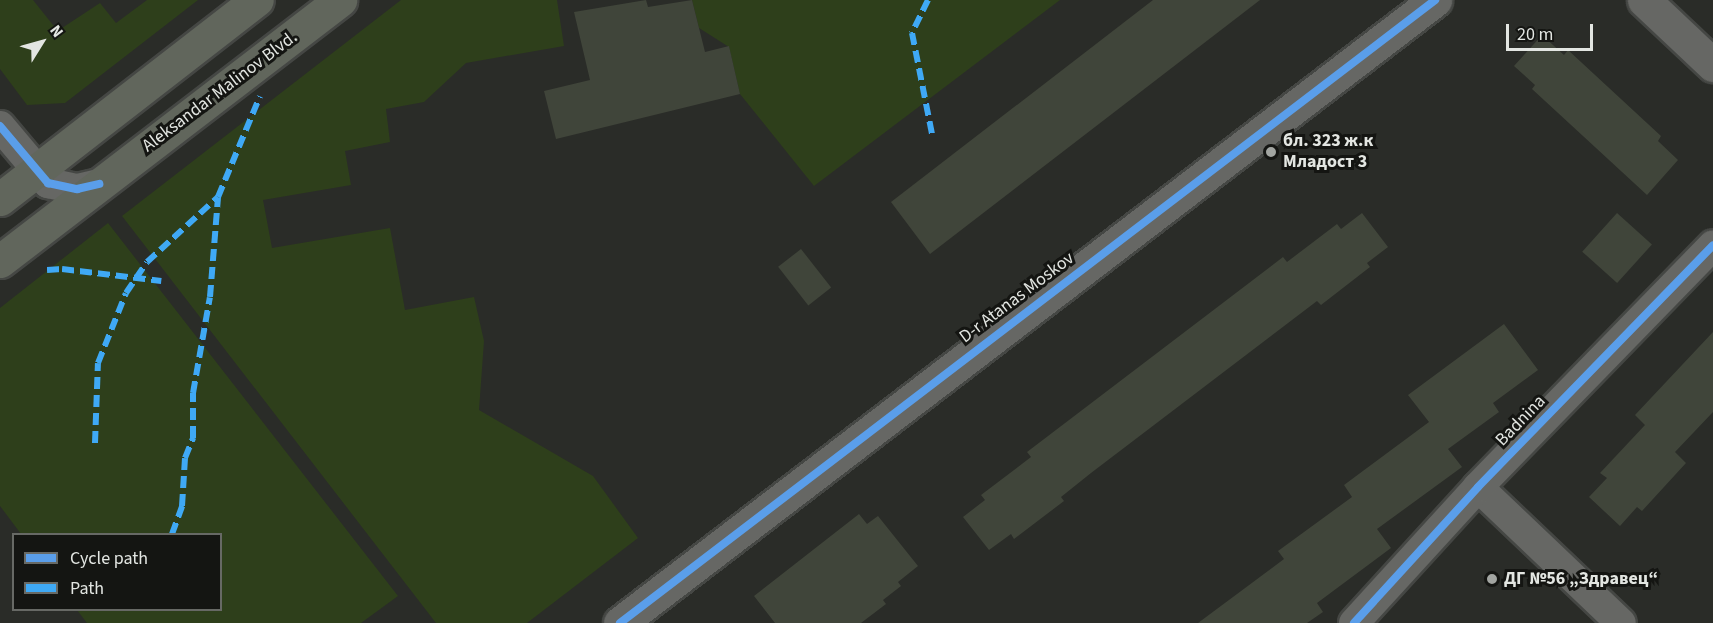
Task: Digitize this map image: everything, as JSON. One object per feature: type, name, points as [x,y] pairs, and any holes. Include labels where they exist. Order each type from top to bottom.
[{"type":"main road","points":[[0,199],[257,0]]},
{"type":"main road","name":"Aleksandar Malinov Blvd.","points":[[0,261],[340,0]]},
{"type":"street","name":"D-r Atanas Moskov","points":[[620,623],[1435,0]]},
{"type":"street","points":[[1644,0],[1713,65]]},
{"type":"street","points":[[0,126],[35,172],[62,188],[99,184]]},
{"type":"street","name":"Badnina","points":[[1354,623],[1478,487],[1713,245]]},
{"type":"street","points":[[1478,487],[1621,623]]},
{"type":"green space","points":[[0,0],[33,0],[53,25],[62,28],[100,3],[116,23],[147,0],[198,0],[65,103],[27,105],[0,69]]},
{"type":"green space","points":[[401,0],[557,0],[564,46],[466,63],[424,102],[386,109],[390,142],[345,151],[351,185],[263,200],[272,248],[390,228],[405,310],[474,297],[484,341],[479,410],[593,476],[638,538],[527,623],[436,623],[122,216]]},
{"type":"green space","points":[[692,0],[1060,0],[814,186],[740,94],[729,47],[699,28]]},
{"type":"green space","points":[[108,223],[398,596],[361,623],[87,623],[78,611],[222,611],[222,533],[20,533],[0,506],[0,308]]},
{"type":"building","points":[[646,0],[648,7],[692,0],[705,52],[729,46],[740,94],[556,139],[544,91],[590,80],[574,12]]},
{"type":"building","points":[[1153,0],[1260,0],[930,254],[891,202]]},
{"type":"building","points":[[1542,35],[1564,55],[1568,50],[1661,136],[1658,141],[1678,160],[1647,195],[1532,89],[1535,85],[1514,66]]},
{"type":"building","points":[[1362,213],[1388,247],[1367,263],[1370,267],[1321,305],[1317,301],[1091,473],[1061,497],[1064,501],[1014,539],[1011,534],[989,550],[963,517],[985,500],[981,495],[1031,457],[1027,452],[1283,257],[1287,262],[1337,224],[1341,229]]},
{"type":"building","points":[[1617,213],[1652,244],[1617,283],[1582,252]]},
{"type":"building","points":[[801,249],[831,288],[808,305],[778,267]]},
{"type":"building","points":[[1504,324],[1538,370],[1493,403],[1499,412],[1448,449],[1462,467],[1377,529],[1391,548],[1317,603],[1323,612],[1307,623],[1198,623],[1284,559],[1278,551],[1352,497],[1344,485],[1429,422],[1408,395]]},
{"type":"building","points":[[1713,332],[1713,412],[1675,452],[1686,463],[1642,511],[1637,507],[1620,526],[1589,497],[1607,478],[1600,473],[1645,425],[1635,415]]},
{"type":"building","points":[[859,514],[867,524],[878,516],[918,566],[898,582],[901,586],[883,600],[886,604],[861,623],[775,623],[754,596]]},
{"type":"marked path","points":[[928,0],[912,33],[932,134]]},
{"type":"marked path","points":[[95,443],[98,363],[126,293],[147,262],[218,197],[260,96]]},
{"type":"marked path","points":[[172,533],[182,506],[185,458],[193,438],[193,393],[210,297],[218,197]]},
{"type":"marked path","points":[[47,270],[62,269],[161,281]]},
{"type":"cycle path","points":[[620,623],[1435,0]]},
{"type":"cycle path","points":[[0,126],[48,183],[77,189],[99,184]]},
{"type":"cycle path","points":[[1354,623],[1478,487],[1713,245]]},
{"type":"place","name":"бл. 323 ж.к Младост 3","points":[[1271,152]]},
{"type":"place","name":"ДГ №56 „Здравец“","points":[[1492,579]]}]
